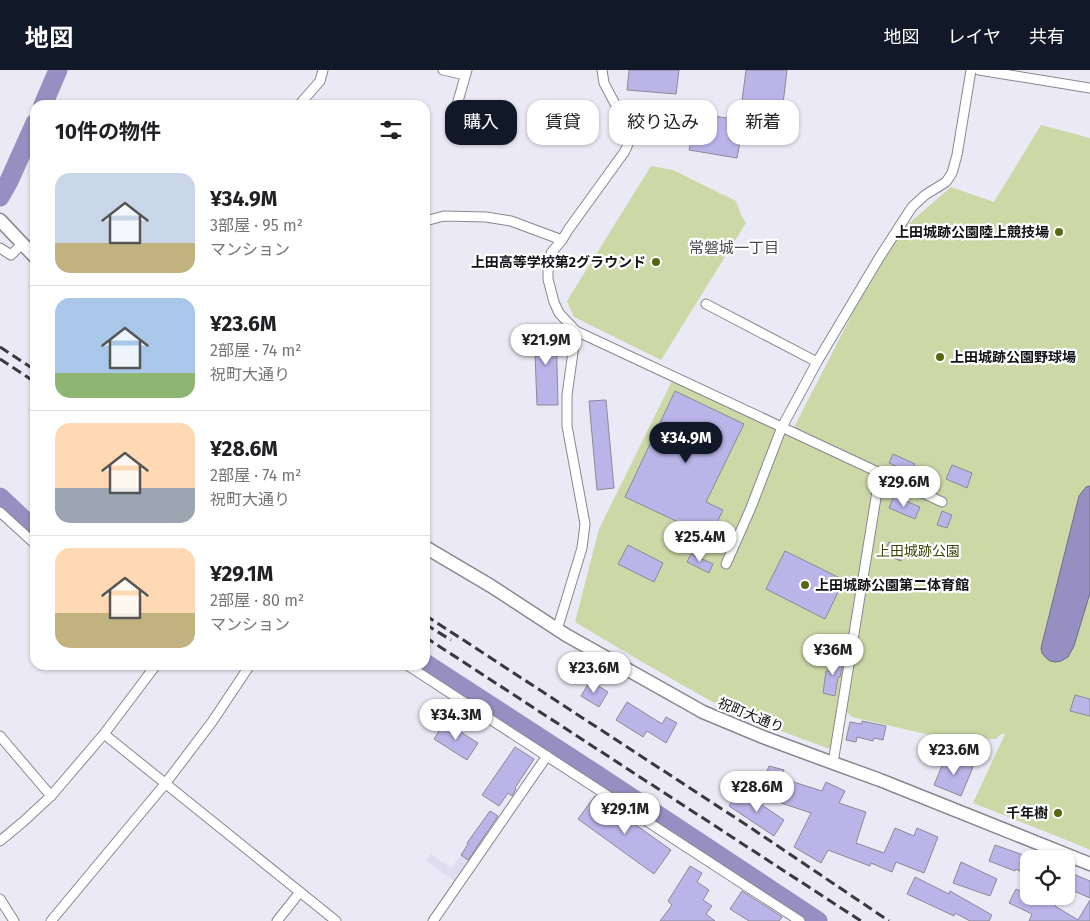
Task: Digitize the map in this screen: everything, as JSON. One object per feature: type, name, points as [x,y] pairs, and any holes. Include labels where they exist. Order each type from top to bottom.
[{"type":"street","points":[[303,100],[320,81],[323,70]]},
{"type":"street","points":[[443,70],[466,73],[458,100]]},
{"type":"street","points":[[602,70],[604,83],[630,132],[629,141],[626,152],[551,253],[548,279],[554,302],[560,313],[576,331],[942,502]]},
{"type":"street","points":[[726,564],[750,510],[782,426],[817,362],[912,207],[925,195],[946,182],[952,173],[957,155],[971,70]]},
{"type":"street","points":[[979,70],[1090,88]]},
{"type":"street","points":[[430,220],[444,216],[486,217],[511,222],[562,240]]},
{"type":"street","points":[[0,220],[30,252]]},
{"type":"street","points":[[0,248],[11,255],[22,244]]},
{"type":"street","points":[[706,304],[817,362]]},
{"type":"street","points":[[557,630],[582,548],[585,524],[566,426],[567,395],[576,331]]},
{"type":"street","points":[[833,763],[880,473]]},
{"type":"street","points":[[0,512],[30,539]]},
{"type":"street","name":"祝町大通り","points":[[430,550],[491,586],[557,630],[703,712],[1090,864]]},
{"type":"street","points":[[0,841],[51,796],[104,734],[152,670]]},
{"type":"street","points":[[51,921],[165,784],[212,722],[247,670]]},
{"type":"street","points":[[416,670],[800,921]]},
{"type":"street","points":[[104,734],[336,921]]},
{"type":"street","points":[[0,736],[51,796]]},
{"type":"street","points":[[433,921],[547,756]]},
{"type":"street","points":[[276,921],[300,892]]},
{"type":"street","points":[[0,899],[14,921]]},
{"type":"shaded area","points":[[1090,486],[1090,593],[1074,646],[1068,657],[1061,661],[1050,661],[1042,653],[1041,648],[1079,496],[1086,487]]},
{"type":"shaded area","points":[[431,854],[451,868],[461,855],[469,860],[454,881],[426,861]]},
{"type":"green space","name":"上田城跡公園","points":[[1041,125],[1090,138],[1090,850],[973,803],[1005,734],[1001,734],[996,739],[943,738],[852,717],[847,710],[839,708],[830,749],[737,714],[642,662],[575,622],[599,529],[673,379],[790,435],[879,262],[908,224],[951,187],[994,202]]},
{"type":"green space","name":"上田高等学校第2グラウンド","points":[[651,166],[673,170],[736,201],[746,223],[661,360],[574,317],[567,301]]},
{"type":"building","points":[[629,70],[679,70],[676,94],[627,90]]},
{"type":"building","points":[[746,70],[787,70],[783,100],[742,100]]},
{"type":"building","points":[[717,116],[727,118],[727,145],[739,145],[737,158],[689,150],[690,145],[717,145]]},
{"type":"building","points":[[556,328],[558,405],[537,405],[534,329]]},
{"type":"building","points":[[675,391],[744,424],[706,502],[723,510],[710,537],[625,497]]},
{"type":"building","points":[[606,400],[614,488],[597,490],[589,401]]},
{"type":"building","points":[[893,454],[915,464],[911,473],[889,463]]},
{"type":"building","points":[[952,465],[972,473],[967,488],[946,479]]},
{"type":"building","points":[[894,496],[920,507],[915,519],[889,508]]},
{"type":"building","points":[[942,511],[952,515],[947,528],[937,525]]},
{"type":"building","points":[[889,542],[906,549],[901,561],[884,554]]},
{"type":"building","points":[[628,545],[663,563],[654,582],[618,564]]},
{"type":"building","name":"上田城跡公園第二体育館","points":[[785,551],[844,580],[825,619],[766,589]]},
{"type":"building","points":[[691,554],[713,564],[709,573],[687,562]]},
{"type":"building","points":[[834,656],[844,658],[835,696],[823,693],[826,671],[831,671]]},
{"type":"building","points":[[590,681],[608,692],[599,707],[581,696]]},
{"type":"building","points":[[1075,695],[1090,699],[1090,716],[1070,711]]},
{"type":"building","points":[[627,702],[662,724],[666,717],[677,723],[666,743],[647,731],[643,737],[616,720]]},
{"type":"building","points":[[862,721],[886,726],[883,740],[874,738],[873,741],[857,737],[856,742],[846,740],[850,722],[862,724]]},
{"type":"building","points":[[445,722],[478,743],[467,760],[434,739]]},
{"type":"building","points":[[515,747],[534,759],[515,788],[512,796],[508,793],[499,806],[482,795]]},
{"type":"building","points":[[946,756],[973,767],[961,796],[934,785]]},
{"type":"building","points":[[769,766],[784,770],[781,778],[822,791],[826,782],[845,791],[839,803],[866,812],[856,843],[884,853],[895,828],[914,836],[917,828],[938,837],[924,873],[896,862],[892,872],[871,863],[870,866],[828,850],[821,863],[794,847],[811,813],[781,803],[784,795],[758,787],[761,776],[765,777]]},
{"type":"building","points":[[740,790],[784,820],[774,836],[729,806]]},
{"type":"building","points":[[595,796],[671,850],[654,874],[578,819]]},
{"type":"building","points":[[490,811],[498,816],[468,860],[461,855],[467,843]]},
{"type":"building","points":[[995,845],[1020,854],[1020,871],[1015,869],[1015,871],[989,861]]},
{"type":"building","points":[[961,862],[997,879],[990,896],[953,883]]},
{"type":"building","points":[[690,866],[702,873],[697,882],[709,890],[703,900],[712,906],[706,914],[715,921],[660,921],[672,905],[668,901]]},
{"type":"building","points":[[1075,875],[1090,881],[1090,898],[1075,891]]},
{"type":"building","points":[[915,877],[949,894],[950,891],[992,915],[989,921],[970,921],[955,913],[954,916],[907,894]]},
{"type":"building","points":[[1016,889],[1020,891],[1020,905],[1056,905],[1078,920],[1090,900],[1090,921],[1029,921],[1032,914],[1009,903]]},
{"type":"building","points":[[742,891],[782,917],[779,921],[749,921],[730,909]]},
{"type":"waterway","points":[[45,100],[58,70]]},
{"type":"waterway","points":[[0,197],[30,134]]},
{"type":"waterway","points":[[0,497],[30,525]]},
{"type":"waterway","points":[[430,666],[818,921]]},
{"type":"railway","points":[[0,347],[30,367]]},
{"type":"railway","points":[[0,359],[30,379]]},
{"type":"railway","points":[[430,618],[748,826],[889,921]]},
{"type":"railway","points":[[430,627],[451,640]]},
{"type":"railway","points":[[430,640],[861,921]]},
{"type":"place","name":"上田城跡公園陸上競技場","points":[[1059,232]]},
{"type":"place","name":"上田高等学校第2グラウンド","points":[[656,262]]},
{"type":"place","name":"上田城跡公園野球場","points":[[940,357]]},
{"type":"place","name":"上田城跡公園第二体育館","points":[[805,585]]},
{"type":"place","name":"千年樹","points":[[1058,813]]},
{"type":"district","name":"常磐城一丁目","points":[[734,248]]}]
